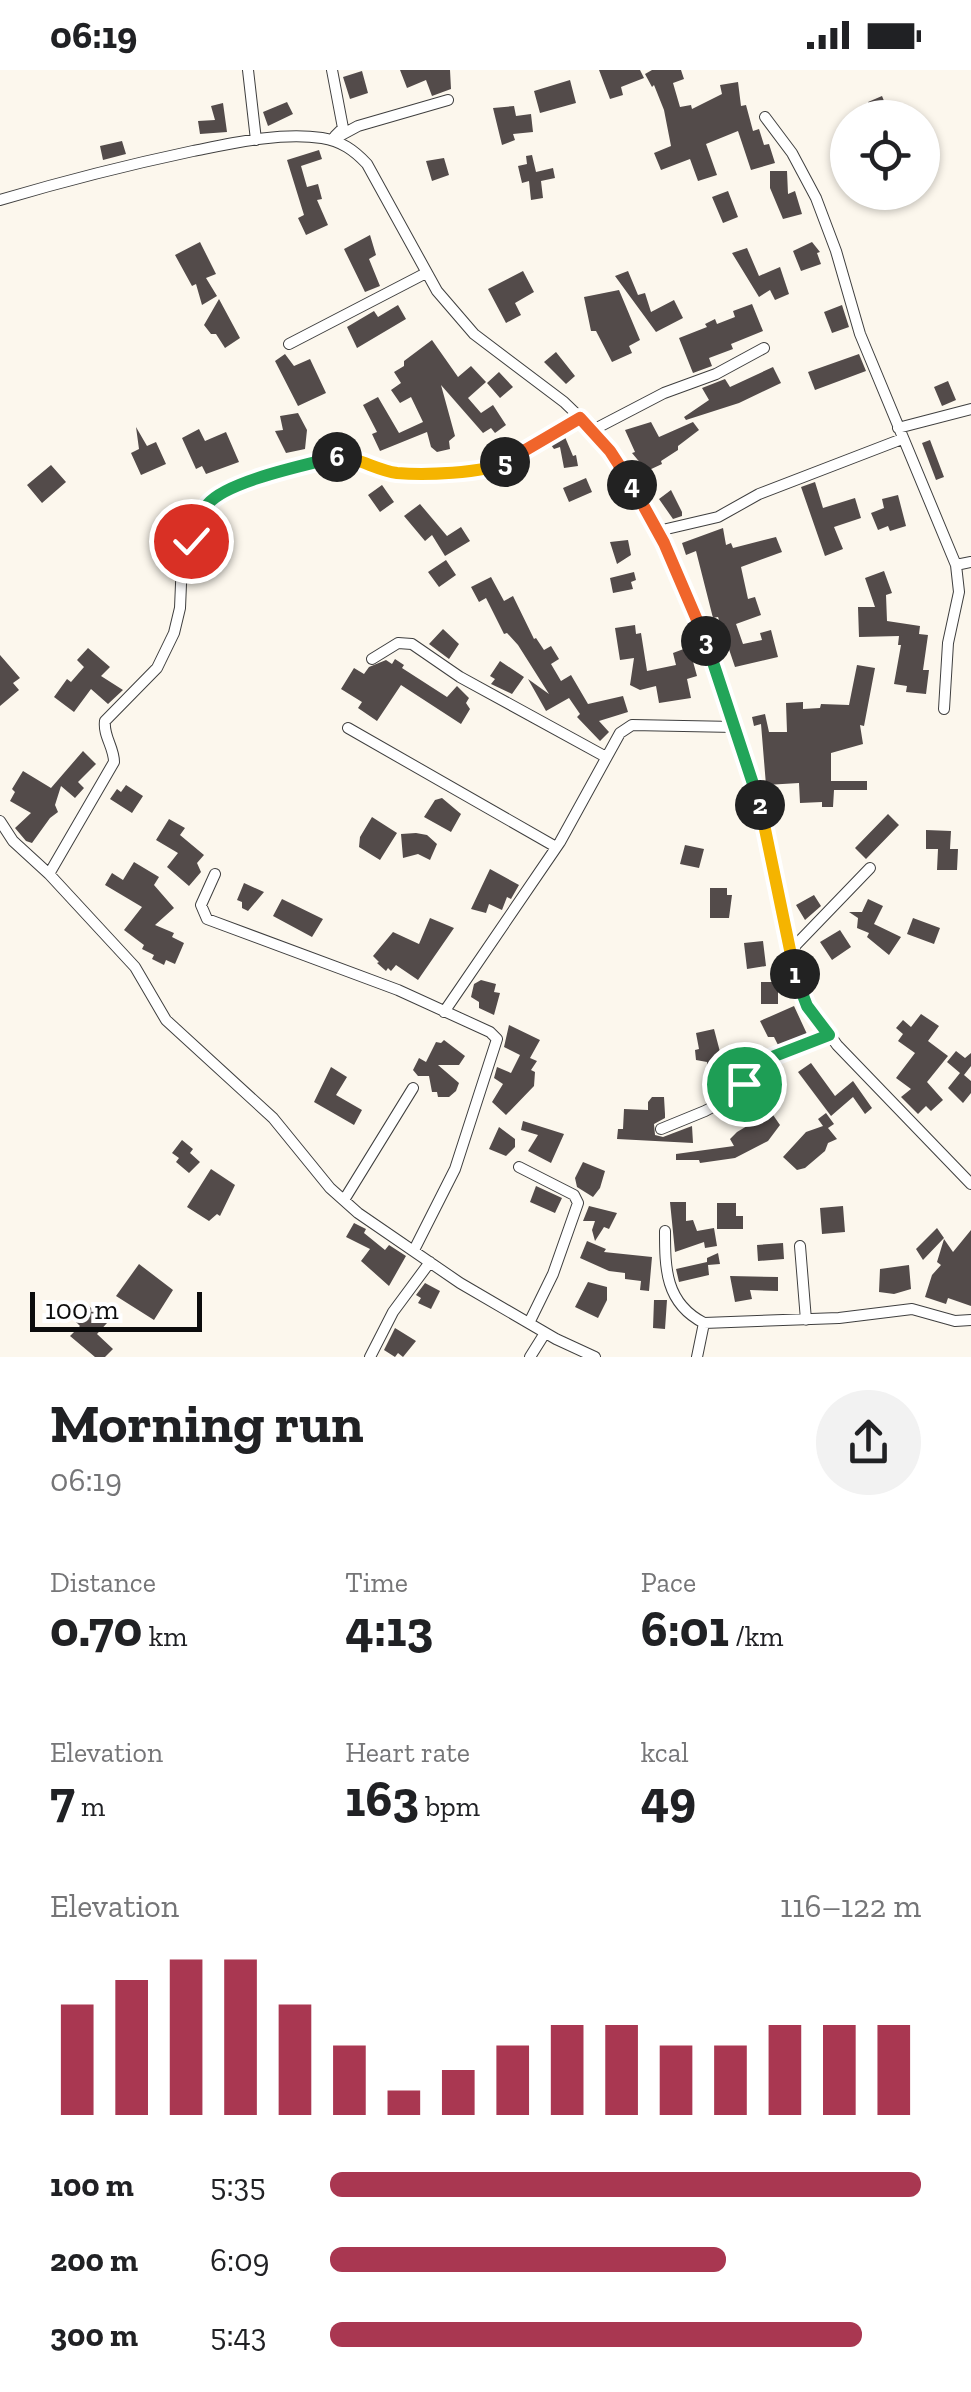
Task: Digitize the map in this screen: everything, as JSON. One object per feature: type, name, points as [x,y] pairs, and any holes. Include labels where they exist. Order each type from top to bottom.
[{"type":"street","points":[[248,70],[256,140]]},
{"type":"street","points":[[331,141],[343,128],[332,70]]},
{"type":"street","points":[[331,141],[358,126],[448,100]]},
{"type":"street","points":[[765,117],[792,152],[816,198],[860,334],[956,566],[960,584],[948,643],[944,709]]},
{"type":"street","points":[[0,200],[96,172],[256,140],[331,141],[346,145],[366,164],[436,291],[474,334],[580,418],[637,492],[712,655],[760,803],[799,990],[829,1035],[971,1184]]},
{"type":"street","points":[[290,344],[426,273]]},
{"type":"street","points":[[592,430],[764,348]]},
{"type":"street","points":[[658,531],[718,516],[759,494],[900,434],[971,410]]},
{"type":"street","points":[[49,874],[114,762],[105,722],[157,668],[174,633],[180,608],[182,560],[206,506],[242,484],[338,457],[350,457],[397,473],[496,467],[580,418]]},
{"type":"street","points":[[956,566],[971,562]]},
{"type":"street","points":[[372,659],[398,643],[407,642],[460,678],[606,757]]},
{"type":"street","points":[[444,1012],[556,847],[620,733],[632,725],[735,727]]},
{"type":"street","points":[[348,728],[556,847]]},
{"type":"street","points":[[0,821],[12,840],[135,967],[166,1020],[273,1118],[358,1214],[529,1324],[595,1357]]},
{"type":"street","points":[[790,951],[870,868]]},
{"type":"street","points":[[215,874],[201,905],[207,919],[398,990],[490,1032],[497,1039],[455,1168],[414,1250]]},
{"type":"street","points":[[661,1129],[739,1093],[754,1064],[829,1035]]},
{"type":"street","points":[[344,1200],[413,1088]]},
{"type":"street","points":[[520,1166],[574,1195],[578,1202],[560,1258],[529,1324]]},
{"type":"street","points":[[664,1231],[667,1277],[687,1311],[704,1323],[806,1320],[912,1309],[955,1321],[971,1320]]},
{"type":"street","points":[[800,1246],[806,1320]]},
{"type":"street","points":[[370,1357],[393,1312],[430,1262]]},
{"type":"street","points":[[697,1357],[704,1323]]},
{"type":"street","points":[[530,1357],[545,1333]]},
{"type":"building","points":[[400,70],[450,70],[451,89],[432,96],[426,80],[407,88]]},
{"type":"building","points":[[599,70],[640,70],[644,78],[621,87],[623,95],[610,99]]},
{"type":"building","points":[[652,70],[681,70],[684,79],[673,83],[680,107],[691,105],[692,109],[722,94],[720,85],[738,82],[741,106],[746,105],[753,131],[759,129],[775,163],[751,170],[738,131],[706,144],[717,175],[698,181],[690,159],[661,170],[654,153],[671,146],[664,110],[645,74]]},
{"type":"building","points":[[362,71],[368,93],[350,99],[343,77]]},
{"type":"building","points":[[570,80],[576,103],[540,113],[534,91]]},
{"type":"building","points":[[287,102],[293,114],[268,126],[263,112]]},
{"type":"building","points":[[223,103],[227,132],[200,134],[198,121],[215,120],[211,106]]},
{"type":"building","points":[[514,106],[516,116],[531,114],[533,132],[513,134],[515,140],[502,145],[493,108]]},
{"type":"building","points":[[122,141],[126,154],[103,160],[100,146]]},
{"type":"building","points":[[319,150],[322,159],[301,166],[307,187],[318,184],[322,199],[317,200],[328,225],[306,235],[298,218],[304,215],[287,160]]},
{"type":"building","points":[[532,155],[536,172],[553,168],[555,178],[541,181],[543,198],[531,200],[529,181],[522,183],[518,166],[527,164],[526,156]]},
{"type":"building","points":[[444,158],[449,175],[432,181],[426,161]]},
{"type":"building","points":[[770,171],[787,171],[788,194],[795,191],[802,214],[783,219],[770,188]]},
{"type":"building","points":[[728,191],[738,217],[723,223],[712,197]]},
{"type":"building","points":[[370,235],[376,255],[369,259],[380,286],[365,292],[344,249]]},
{"type":"building","points":[[200,242],[216,274],[206,278],[217,296],[202,305],[196,284],[192,286],[175,255]]},
{"type":"building","points":[[812,242],[820,252],[817,253],[821,264],[801,271],[793,251]]},
{"type":"building","points":[[747,248],[759,276],[780,267],[789,294],[775,300],[770,290],[759,297],[732,253]]},
{"type":"building","points":[[523,271],[534,292],[515,303],[521,315],[506,323],[488,289]]},
{"type":"building","points":[[628,271],[638,295],[645,293],[651,312],[674,300],[683,318],[656,332],[615,276]]},
{"type":"building","points":[[619,290],[640,340],[629,346],[632,353],[612,362],[596,331],[591,331],[584,297]]},
{"type":"building","points":[[219,299],[240,338],[225,348],[204,325]]},
{"type":"building","points":[[752,304],[763,331],[731,344],[733,349],[709,358],[712,366],[693,373],[679,338],[707,327],[705,324],[715,319],[717,324],[735,317],[733,311]]},
{"type":"building","points":[[398,305],[406,319],[357,348],[347,327],[374,311],[378,317]]},
{"type":"building","points":[[842,305],[849,327],[832,333],[824,312]]},
{"type":"building","points":[[432,340],[458,377],[471,366],[486,382],[468,398],[481,413],[493,405],[506,425],[495,433],[491,428],[483,433],[441,385],[455,436],[449,441],[450,449],[437,452],[431,447],[427,432],[380,451],[372,434],[377,432],[363,405],[378,397],[399,433],[423,422],[411,397],[400,403],[391,390],[401,383],[394,372]]},
{"type":"building","points":[[556,352],[575,376],[566,384],[544,362]]},
{"type":"building","points":[[285,354],[294,366],[310,359],[326,393],[298,406],[275,361]]},
{"type":"building","points":[[859,354],[866,371],[815,390],[808,372]]},
{"type":"building","points":[[773,367],[781,383],[739,403],[686,420],[684,417],[709,400],[702,388],[725,379],[730,387]]},
{"type":"building","points":[[499,372],[513,387],[500,398],[487,383]]},
{"type":"building","points":[[948,381],[956,400],[942,406],[934,387]]},
{"type":"building","points":[[298,413],[307,430],[305,449],[286,453],[275,431],[283,430],[280,416]]},
{"type":"building","points":[[651,422],[659,437],[693,422],[699,430],[662,464],[647,471],[632,453],[635,452],[625,430]]},
{"type":"building","points":[[136,427],[147,446],[156,442],[166,464],[141,475],[131,453],[139,449]]},
{"type":"building","points":[[199,429],[205,441],[226,432],[239,462],[206,474],[202,466],[196,469],[182,438]]},
{"type":"building","points":[[565,437],[578,466],[564,468],[560,447],[554,449],[551,445]]},
{"type":"building","points":[[930,440],[944,477],[936,480],[922,443]]},
{"type":"building","points":[[51,465],[66,482],[42,503],[27,485]]},
{"type":"building","points":[[586,478],[592,492],[569,502],[563,488]]},
{"type":"building","points":[[815,482],[823,508],[855,498],[861,518],[834,527],[843,549],[825,556],[801,487]]},
{"type":"building","points":[[382,485],[394,502],[380,512],[368,495]]},
{"type":"building","points":[[671,490],[682,512],[682,516],[673,519],[659,499]]},
{"type":"building","points":[[898,495],[906,526],[878,530],[871,513],[884,508],[882,499]]},
{"type":"building","points":[[420,504],[447,536],[461,527],[470,541],[445,556],[432,535],[425,541],[404,516]]},
{"type":"building","points":[[723,528],[726,545],[731,543],[733,548],[776,537],[782,552],[741,567],[748,599],[755,597],[761,615],[736,624],[743,644],[762,640],[760,633],[771,630],[778,657],[735,667],[718,617],[713,618],[696,551],[686,555],[682,543]]},
{"type":"building","points":[[628,540],[631,555],[617,564],[610,542]]},
{"type":"building","points":[[446,560],[456,575],[439,587],[428,572]]},
{"type":"building","points":[[884,571],[892,593],[886,595],[887,621],[920,626],[919,634],[928,635],[923,670],[929,670],[926,694],[906,692],[907,686],[894,684],[899,636],[859,637],[858,607],[875,607],[865,578]]},
{"type":"building","points":[[634,572],[633,589],[613,593],[610,578]]},
{"type":"building","points":[[491,577],[504,601],[513,596],[534,639],[544,650],[551,646],[559,659],[551,664],[561,681],[571,675],[588,704],[623,696],[628,712],[599,721],[609,732],[600,741],[577,717],[580,714],[569,698],[546,711],[528,679],[549,694],[518,645],[504,634],[486,598],[479,602],[471,587]]},
{"type":"building","points":[[635,625],[636,634],[641,633],[647,671],[676,665],[673,653],[689,647],[697,676],[687,679],[691,698],[659,703],[656,686],[640,690],[630,685],[634,658],[620,660],[615,628]]},
{"type":"building","points":[[443,629],[459,644],[449,659],[429,644]]},
{"type":"building","points":[[88,648],[110,667],[101,676],[123,690],[108,704],[91,689],[74,712],[54,697],[67,679],[71,682],[84,667],[77,660]]},
{"type":"building","points":[[0,655],[20,678],[13,683],[19,690],[0,706]]},
{"type":"building","points":[[395,659],[404,665],[402,668],[447,697],[457,686],[469,698],[466,703],[470,709],[461,724],[401,685],[377,721],[358,708],[362,702],[341,689],[354,668],[364,674],[369,667],[386,660],[392,664]]},
{"type":"building","points":[[500,661],[524,677],[512,694],[491,684],[495,679],[490,676]]},
{"type":"building","points":[[857,665],[875,668],[864,726],[860,725],[863,744],[831,753],[831,781],[867,781],[867,790],[834,790],[833,807],[822,807],[822,802],[800,803],[799,783],[766,785],[761,724],[754,726],[752,717],[765,714],[769,732],[787,732],[786,703],[803,702],[803,709],[820,708],[821,704],[849,705]]},
{"type":"building","points":[[83,751],[96,764],[78,782],[84,788],[75,798],[61,786],[55,805],[58,812],[32,843],[26,841],[15,828],[31,813],[10,801],[23,771],[51,788]]},
{"type":"building","points":[[126,785],[143,796],[132,813],[110,799]]},
{"type":"building","points":[[442,798],[461,814],[451,832],[424,817],[435,800]]},
{"type":"building","points":[[888,814],[899,825],[866,859],[855,848]]},
{"type":"building","points":[[372,817],[397,833],[380,860],[359,847],[360,837]]},
{"type":"building","points":[[169,819],[185,828],[180,835],[204,855],[197,863],[201,872],[189,886],[167,867],[178,853],[156,840]]},
{"type":"building","points":[[926,830],[951,831],[950,849],[958,849],[957,870],[937,870],[938,849],[926,849]]},
{"type":"building","points":[[401,834],[427,835],[437,844],[430,860],[418,854],[403,858]]},
{"type":"building","points":[[685,845],[704,849],[699,868],[680,864]]},
{"type":"building","points":[[134,862],[159,877],[154,885],[174,908],[155,925],[174,933],[172,937],[184,943],[175,964],[166,960],[164,965],[152,959],[154,955],[142,949],[144,945],[124,930],[142,907],[105,885],[112,873],[123,880]]},
{"type":"building","points":[[490,869],[519,885],[511,899],[507,897],[502,910],[489,904],[486,913],[471,909]]},
{"type":"building","points":[[244,883],[264,892],[248,911],[237,900]]},
{"type":"building","points":[[710,888],[727,888],[727,895],[732,895],[729,918],[710,918]]},
{"type":"building","points":[[814,895],[821,906],[805,920],[796,905]]},
{"type":"building","points":[[282,899],[323,919],[312,937],[273,916]]},
{"type":"building","points":[[868,899],[883,906],[874,924],[901,937],[889,955],[867,937],[869,933],[857,928],[858,918],[849,912],[862,912]]},
{"type":"building","points":[[430,918],[454,928],[418,980],[396,965],[386,971],[377,963],[373,956],[393,932],[419,944]]},
{"type":"building","points":[[913,918],[940,928],[934,944],[907,934]]},
{"type":"building","points":[[840,930],[851,947],[832,960],[820,942]]},
{"type":"building","points":[[763,941],[766,966],[747,969],[744,943]]},
{"type":"building","points":[[481,980],[496,984],[494,992],[500,993],[494,1015],[479,1008],[479,1002],[471,997],[474,984]]},
{"type":"building","points":[[761,982],[778,982],[778,1004],[761,1004]]},
{"type":"building","points":[[794,1006],[807,1034],[778,1045],[774,1037],[768,1037],[760,1021]]},
{"type":"building","points":[[921,1014],[939,1026],[928,1041],[948,1056],[927,1082],[943,1100],[931,1111],[926,1106],[918,1114],[901,1097],[911,1089],[896,1078],[915,1053],[898,1041],[903,1034],[896,1028],[903,1020],[911,1027]]},
{"type":"building","points":[[509,1025],[540,1040],[530,1058],[537,1061],[531,1070],[535,1072],[534,1086],[506,1115],[492,1102],[503,1084],[494,1078],[497,1067],[511,1073],[520,1055],[504,1047]]},
{"type":"building","points":[[714,1029],[724,1067],[708,1070],[707,1062],[696,1060],[696,1033]]},
{"type":"building","points":[[444,1040],[465,1056],[459,1065],[438,1065],[459,1083],[449,1097],[438,1097],[437,1092],[432,1092],[429,1076],[418,1076],[413,1070],[419,1058],[426,1062],[436,1042]]},
{"type":"building","points":[[956,1051],[965,1058],[971,1053],[971,1066],[964,1075],[971,1081],[971,1093],[963,1103],[948,1088],[960,1073],[947,1062]]},
{"type":"building","points":[[811,1063],[835,1096],[853,1081],[872,1108],[865,1114],[853,1097],[831,1116],[798,1072]]},
{"type":"building","points":[[331,1067],[347,1077],[336,1095],[362,1110],[354,1125],[314,1102]]},
{"type":"building","points":[[652,1097],[664,1097],[665,1118],[654,1124],[655,1135],[663,1137],[692,1126],[693,1143],[617,1139],[618,1129],[623,1129],[624,1109],[648,1110]]},
{"type":"building","points":[[771,1112],[780,1125],[768,1141],[735,1158],[700,1163],[676,1160],[676,1154],[734,1146],[730,1139],[737,1132]]},
{"type":"building","points":[[826,1113],[834,1124],[828,1128],[837,1139],[828,1143],[825,1151],[805,1168],[797,1170],[783,1157],[806,1132],[823,1126],[818,1119]]},
{"type":"building","points":[[523,1121],[564,1134],[551,1163],[528,1151],[538,1135],[521,1130]]},
{"type":"building","points":[[499,1127],[515,1139],[515,1147],[506,1156],[489,1149]]},
{"type":"building","points":[[182,1140],[200,1162],[189,1173],[172,1153]]},
{"type":"building","points":[[583,1162],[605,1171],[593,1197],[577,1187],[575,1178]]},
{"type":"building","points":[[211,1169],[235,1185],[220,1216],[217,1214],[209,1221],[187,1207]]},
{"type":"building","points":[[536,1186],[562,1198],[555,1213],[530,1202]]},
{"type":"building","points":[[670,1202],[686,1202],[686,1221],[693,1220],[697,1231],[714,1228],[717,1246],[705,1248],[704,1242],[675,1252]]},
{"type":"building","points":[[717,1203],[736,1203],[736,1216],[743,1216],[743,1229],[717,1229]]},
{"type":"building","points":[[589,1206],[617,1213],[609,1229],[604,1227],[595,1241],[595,1221],[583,1221]]},
{"type":"building","points":[[843,1206],[845,1232],[822,1234],[820,1208]]},
{"type":"building","points":[[354,1223],[366,1229],[364,1233],[385,1250],[389,1245],[406,1256],[389,1286],[361,1261],[370,1249],[346,1237]]},
{"type":"building","points":[[937,1228],[944,1238],[923,1260],[916,1249]]},
{"type":"building","points":[[971,1230],[971,1306],[948,1298],[946,1304],[925,1297],[932,1275],[941,1265],[937,1262],[944,1239],[953,1252]]},
{"type":"building","points":[[587,1241],[606,1249],[604,1252],[652,1257],[649,1291],[640,1290],[641,1281],[625,1279],[625,1273],[609,1271],[580,1258]]},
{"type":"building","points":[[783,1243],[784,1259],[758,1261],[757,1245]]},
{"type":"building","points":[[718,1253],[720,1264],[708,1265],[709,1275],[679,1282],[676,1269],[707,1262],[707,1258]]},
{"type":"building","points":[[139,1264],[173,1290],[154,1320],[116,1296]]},
{"type":"building","points":[[909,1265],[911,1289],[894,1294],[879,1292],[880,1269]]},
{"type":"building","points":[[730,1276],[778,1277],[778,1291],[750,1290],[752,1299],[735,1302]]},
{"type":"building","points":[[588,1282],[607,1287],[607,1300],[598,1318],[575,1307]]},
{"type":"building","points":[[425,1283],[440,1291],[431,1309],[418,1303],[421,1298],[416,1295]]},
{"type":"building","points":[[654,1300],[667,1300],[665,1329],[653,1328]]},
{"type":"building","points":[[89,1306],[107,1323],[97,1334],[113,1349],[105,1357],[95,1357],[70,1336],[80,1326],[76,1322]]},
{"type":"building","points":[[395,1328],[416,1341],[403,1357],[384,1350]]},
{"type":"route","points":[[191,541],[206,506],[242,484],[338,457],[350,457],[397,473],[496,467],[580,418],[610,451],[637,492],[664,543],[712,655],[760,803],[799,990],[829,1035],[754,1064],[744,1084]]}]
